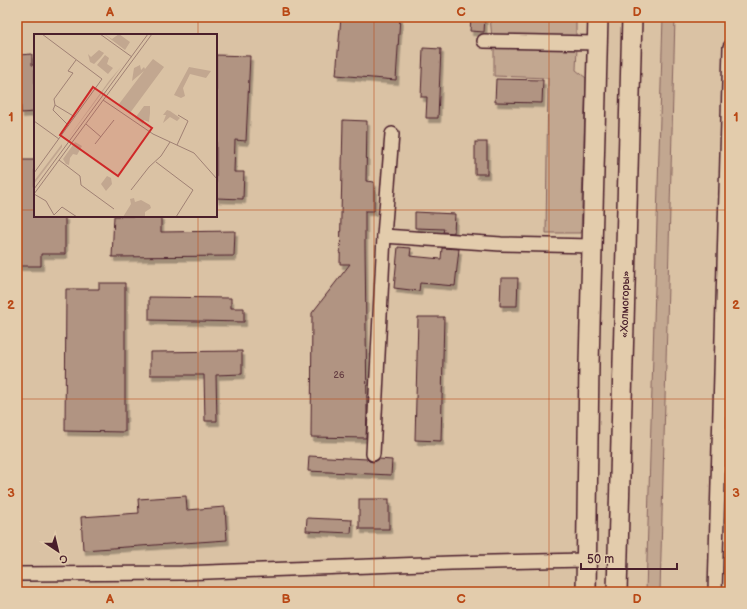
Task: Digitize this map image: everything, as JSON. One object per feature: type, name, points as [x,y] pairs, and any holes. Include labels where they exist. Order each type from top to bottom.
[{"type":"highway","points":[[586,592],[589,364],[598,17]]},
{"type":"highway","name":"«Холмогоры»","points":[[617,592],[632,17]]},
{"type":"street","points":[[484,41],[597,43]]},
{"type":"street","points":[[715,592],[727,245],[730,47]]},
{"type":"street","points":[[373,454],[384,236],[392,134]]},
{"type":"street","points":[[384,236],[500,244],[592,246]]},
{"type":"street","points":[[17,574],[182,573],[443,563],[586,560]]},
{"type":"shaded area","points":[[490,17],[576,17],[576,38],[492,38]]},
{"type":"shaded area","points":[[663,17],[675,17],[660,592],[646,592]]},
{"type":"shaded area","points":[[494,46],[577,47],[576,70],[586,78],[581,233],[546,233],[548,78],[494,76]]},
{"type":"building","points":[[341,17],[400,17],[396,80],[336,75]]},
{"type":"building","points":[[471,17],[485,17],[484,32],[470,31]]},
{"type":"building","points":[[423,48],[441,49],[438,118],[426,118],[427,97],[421,97]]},
{"type":"building","points":[[32,54],[32,65],[34,65],[34,112],[21,113],[19,55]]},
{"type":"building","points":[[217,55],[250,56],[246,141],[235,140],[234,172],[244,172],[243,199],[217,198]]},
{"type":"building","points":[[496,79],[543,80],[542,103],[495,102]]},
{"type":"building","points":[[343,120],[367,121],[366,181],[374,182],[374,211],[365,211],[366,438],[311,437],[312,313],[350,264],[340,264]]},
{"type":"building","points":[[475,142],[487,142],[487,174],[475,174]]},
{"type":"building","points":[[17,160],[34,160],[34,217],[65,217],[65,254],[41,254],[41,266],[17,266]]},
{"type":"building","points":[[415,212],[455,214],[454,233],[443,232],[444,229],[415,228]]},
{"type":"building","points":[[114,217],[161,217],[161,232],[235,231],[234,256],[112,257]]},
{"type":"building","points":[[398,247],[411,248],[410,256],[441,259],[442,248],[459,249],[455,286],[420,283],[419,291],[394,288]]},
{"type":"building","points":[[501,278],[518,278],[517,306],[500,306]]},
{"type":"building","points":[[99,283],[125,283],[125,432],[65,431],[66,289],[99,289]]},
{"type":"building","points":[[149,297],[231,298],[231,308],[244,308],[244,322],[149,320]]},
{"type":"building","points":[[418,317],[444,317],[441,441],[415,440]]},
{"type":"building","points":[[242,351],[242,374],[216,375],[217,421],[205,421],[204,375],[150,375],[150,352]]},
{"type":"building","points":[[309,456],[367,459],[373,462],[379,459],[392,460],[391,475],[308,471]]},
{"type":"building","points":[[186,496],[187,510],[225,507],[227,540],[83,550],[81,517],[139,513],[138,499]]},
{"type":"building","points":[[359,499],[389,499],[389,529],[359,529]]},
{"type":"building","points":[[307,518],[352,520],[351,533],[306,531]]}]
